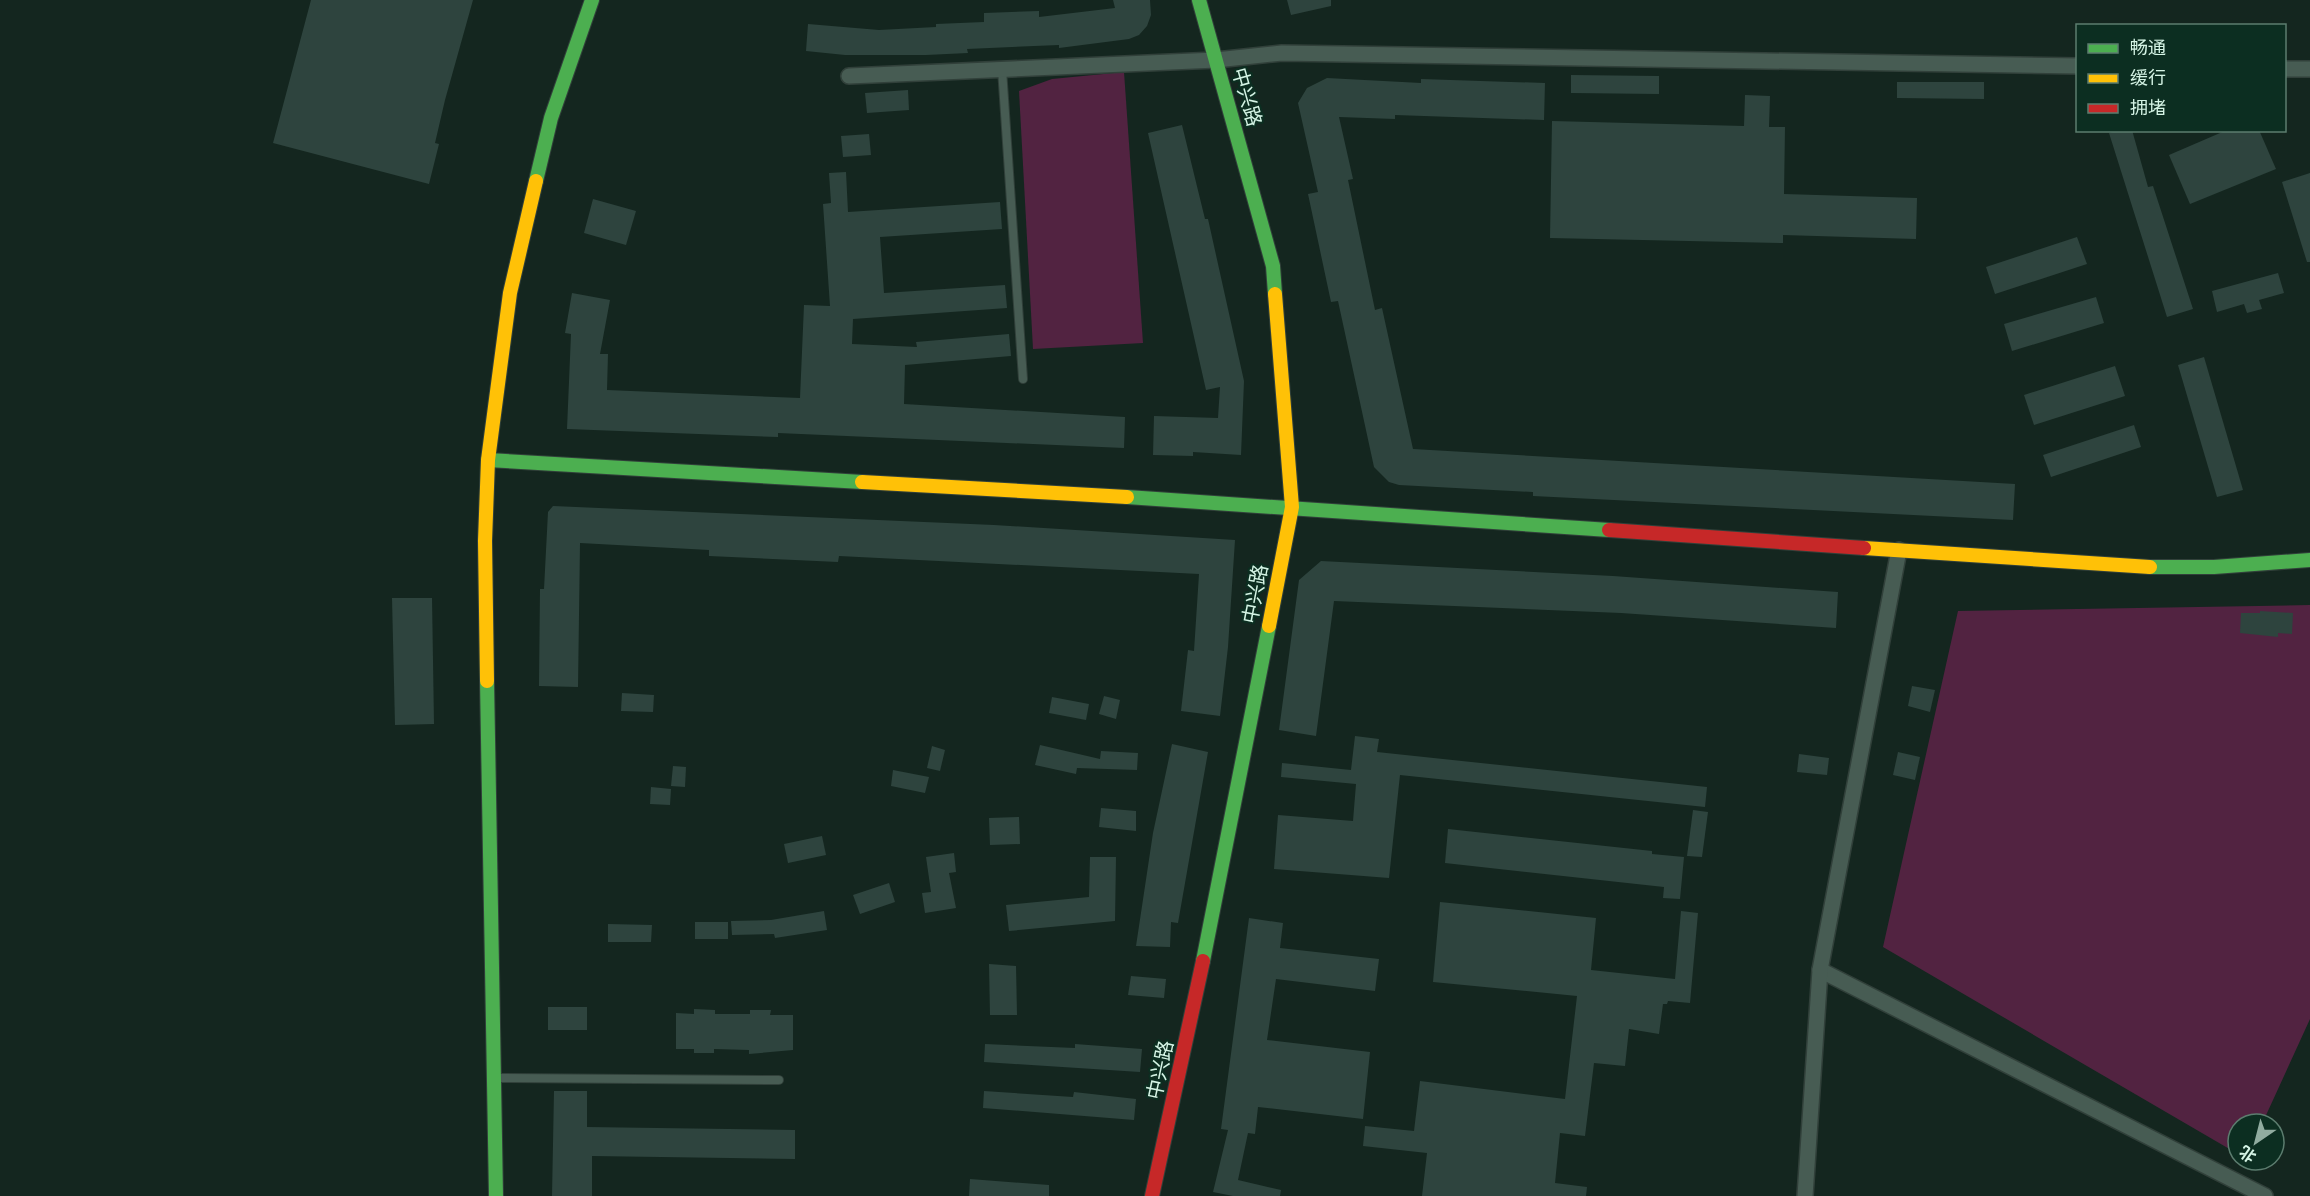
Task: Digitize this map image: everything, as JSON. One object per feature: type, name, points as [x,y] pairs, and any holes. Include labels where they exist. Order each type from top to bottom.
[{"type":"main road","points":[[496,1196],[485,541],[488,460],[510,293],[551,118],[592,0]]},
{"type":"main road","name":"中兴路","points":[[1152,1196],[1215,906],[1292,507],[1273,266],[1199,0]]},
{"type":"main road","points":[[488,460],[1292,507],[2137,567],[2214,567],[2310,560]]},
{"type":"street","points":[[849,76],[1216,60],[1282,53],[2076,66]]},
{"type":"street","points":[[2286,69],[2310,69]]},
{"type":"street","points":[[1805,1196],[1820,970],[1899,550]]},
{"type":"street","points":[[1820,970],[2265,1196]]},
{"type":"lane","points":[[1002,69],[1023,379]]},
{"type":"lane","points":[[494,1078],[779,1080]]},
{"type":"shaded area","points":[[1124,72],[1143,343],[1033,349],[1019,91],[1052,79]]},
{"type":"shaded area","points":[[2310,605],[2310,1019],[2267,1112],[2226,1112],[2226,1147],[1883,947],[1958,611]]},
{"type":"building","points":[[311,0],[473,0],[445,100],[435,143],[439,144],[429,184],[273,143]]},
{"type":"building","points":[[1113,0],[1150,0],[1151,15],[1147,26],[1139,35],[1129,39],[1059,48],[1059,45],[967,49],[968,53],[845,55],[806,51],[808,24],[879,30],[936,27],[936,24],[984,22],[984,13],[1039,11],[1039,17],[1115,8]]},
{"type":"building","points":[[1287,0],[1331,0],[1331,6],[1291,15]]},
{"type":"building","points":[[1571,75],[1659,76],[1659,94],[1571,93]]},
{"type":"building","points":[[1327,78],[1421,83],[1421,79],[1545,83],[1544,120],[1395,115],[1395,119],[1339,117],[1353,179],[1348,180],[1375,310],[1382,308],[1413,449],[2015,484],[2013,520],[1533,496],[1533,492],[1399,485],[1389,482],[1374,467],[1338,301],[1331,302],[1308,194],[1318,192],[1298,103],[1307,88]]},
{"type":"building","points":[[1897,82],[1984,82],[1984,99],[1897,98]]},
{"type":"building","points":[[908,90],[909,110],[867,113],[865,93]]},
{"type":"building","points":[[1745,95],[1770,96],[1769,127],[1785,127],[1784,194],[1917,198],[1916,239],[1783,235],[1783,243],[1550,238],[1552,121],[1744,126]]},
{"type":"building","points":[[1182,125],[1205,219],[1208,219],[1244,381],[1241,455],[1193,452],[1193,456],[1153,455],[1154,416],[1218,418],[1220,387],[1206,390],[1148,133]]},
{"type":"building","points":[[2133,132],[2148,187],[2153,186],[2193,309],[2167,317],[2109,133]]},
{"type":"building","points":[[2222,132],[2260,132],[2276,169],[2190,204],[2169,155]]},
{"type":"building","points":[[869,134],[871,155],[843,157],[841,136]]},
{"type":"building","points":[[846,172],[848,212],[1000,202],[1002,229],[880,237],[884,293],[1005,285],[1007,308],[853,319],[852,344],[917,347],[916,342],[1009,334],[1011,356],[905,365],[904,404],[1125,417],[1124,448],[778,433],[778,437],[567,429],[571,334],[565,333],[572,293],[610,300],[600,354],[608,354],[607,390],[800,398],[804,305],[830,306],[823,204],[831,203],[829,173]]},
{"type":"building","points":[[2310,173],[2310,262],[2307,262],[2282,182]]},
{"type":"building","points":[[593,199],[636,211],[626,245],[584,233]]},
{"type":"building","points":[[2077,237],[2087,264],[1995,294],[1986,267]]},
{"type":"building","points":[[2278,273],[2284,293],[2259,300],[2262,309],[2247,313],[2244,304],[2217,312],[2212,291]]},
{"type":"building","points":[[2096,297],[2104,323],[2012,351],[2004,324]]},
{"type":"building","points":[[2204,357],[2243,490],[2217,497],[2178,365]]},
{"type":"building","points":[[2115,366],[2125,396],[2034,425],[2024,395]]},
{"type":"building","points":[[2134,425],[2141,447],[2051,477],[2043,455]]},
{"type":"building","points":[[553,506],[994,525],[1235,540],[1228,647],[1220,716],[1181,711],[1188,650],[1194,651],[1199,574],[839,556],[838,562],[709,556],[709,550],[580,543],[578,687],[539,686],[540,589],[544,589],[548,512]]},
{"type":"building","points":[[1321,561],[1613,576],[1838,592],[1836,628],[1621,613],[1334,601],[1316,736],[1279,730],[1299,580]]},
{"type":"building","points":[[392,598],[432,598],[434,724],[395,725]]},
{"type":"building","points":[[2260,611],[2293,613],[2292,634],[2278,633],[2278,637],[2240,633],[2241,613],[2260,613]]},
{"type":"building","points":[[1912,686],[1935,690],[1930,712],[1908,706]]},
{"type":"building","points":[[622,693],[654,695],[653,712],[621,711]]},
{"type":"building","points":[[1104,696],[1120,700],[1116,719],[1099,714]]},
{"type":"building","points":[[1052,697],[1089,704],[1086,720],[1049,713]]},
{"type":"building","points":[[1355,736],[1379,739],[1377,752],[1707,787],[1705,807],[1400,775],[1389,878],[1274,869],[1278,815],[1353,821],[1356,784],[1281,777],[1282,763],[1351,770]]},
{"type":"building","points":[[1172,744],[1208,752],[1178,923],[1171,922],[1170,947],[1136,946],[1153,833]]},
{"type":"building","points":[[1040,745],[1100,759],[1101,751],[1138,753],[1137,770],[1077,768],[1076,774],[1035,765]]},
{"type":"building","points":[[932,746],[945,750],[940,771],[927,768]]},
{"type":"building","points":[[1898,752],[1920,757],[1915,780],[1893,775]]},
{"type":"building","points":[[1799,754],[1829,758],[1827,775],[1797,772]]},
{"type":"building","points":[[673,766],[686,767],[685,787],[671,786]]},
{"type":"building","points":[[893,770],[929,777],[925,793],[891,786]]},
{"type":"building","points":[[651,787],[671,789],[670,805],[650,804]]},
{"type":"building","points":[[1101,808],[1136,811],[1136,831],[1099,827]]},
{"type":"building","points":[[1693,810],[1708,812],[1702,857],[1687,856]]},
{"type":"building","points":[[1019,817],[1020,844],[990,845],[989,818]]},
{"type":"building","points":[[1448,829],[1652,851],[1652,854],[1684,857],[1680,899],[1663,898],[1664,887],[1445,863]]},
{"type":"building","points":[[822,836],[826,855],[788,863],[784,844]]},
{"type":"building","points":[[954,853],[956,872],[949,873],[956,908],[925,913],[922,893],[931,892],[926,857]]},
{"type":"building","points":[[1090,857],[1116,857],[1115,921],[1009,931],[1006,905],[1089,897]]},
{"type":"building","points":[[889,883],[895,902],[860,914],[853,895]]},
{"type":"building","points":[[1440,902],[1596,918],[1591,970],[1675,979],[1681,911],[1698,913],[1690,1003],[1668,1001],[1667,1004],[1663,1004],[1659,1034],[1629,1029],[1625,1066],[1594,1063],[1585,1136],[1560,1133],[1555,1183],[1587,1187],[1586,1196],[1422,1196],[1427,1153],[1363,1146],[1365,1126],[1414,1131],[1420,1081],[1565,1099],[1577,996],[1433,982]]},
{"type":"building","points":[[824,911],[827,930],[775,938],[774,934],[732,935],[731,921],[771,920]]},
{"type":"building","points":[[1249,918],[1283,923],[1280,948],[1379,959],[1375,991],[1276,979],[1267,1040],[1370,1052],[1363,1119],[1258,1107],[1255,1134],[1248,1133],[1238,1180],[1281,1190],[1280,1196],[1233,1196],[1213,1192],[1228,1130],[1221,1129]]},
{"type":"building","points":[[695,922],[728,922],[728,939],[695,939]]},
{"type":"building","points":[[608,924],[652,925],[651,942],[608,942]]},
{"type":"building","points":[[989,964],[1016,966],[1017,1015],[990,1015]]},
{"type":"building","points":[[1131,976],[1166,979],[1164,998],[1128,995]]},
{"type":"building","points":[[548,1007],[587,1007],[587,1030],[548,1030]]},
{"type":"building","points":[[694,1009],[715,1010],[715,1014],[750,1014],[750,1010],[771,1010],[770,1015],[793,1015],[793,1050],[749,1054],[749,1050],[714,1049],[714,1053],[694,1053],[694,1049],[676,1049],[676,1013],[694,1014]]},
{"type":"building","points":[[985,1044],[1075,1048],[1075,1044],[1142,1049],[1140,1072],[984,1062]]},
{"type":"building","points":[[554,1091],[587,1091],[587,1127],[795,1130],[795,1159],[592,1156],[592,1196],[552,1196]]},
{"type":"building","points":[[984,1091],[1073,1097],[1074,1092],[1136,1099],[1134,1120],[983,1108]]},
{"type":"building","points":[[970,1179],[1049,1185],[1049,1196],[969,1196]]},
{"type":"traffic: fast","points":[[536,181],[551,118],[592,0]]},
{"type":"traffic: fast","points":[[1199,0],[1273,266],[1275,294]]},
{"type":"traffic: fast","points":[[488,460],[862,482]]},
{"type":"traffic: fast","points":[[1127,497],[1609,530]]},
{"type":"traffic: fast","points":[[2150,567],[2214,567],[2310,560]]},
{"type":"traffic: fast","points":[[1203,961],[1269,626]]},
{"type":"traffic: fast","points":[[487,681],[496,1196]]},
{"type":"traffic: slow","points":[[487,681],[485,541],[488,460],[510,293],[536,181]]},
{"type":"traffic: slow","points":[[1269,626],[1292,507],[1275,294]]},
{"type":"traffic: slow","points":[[862,482],[1127,497]]},
{"type":"traffic: slow","points":[[1864,548],[2150,567]]},
{"type":"traffic: jam","points":[[1609,530],[1864,548]]},
{"type":"traffic: jam","points":[[1152,1196],[1203,961]]}]
